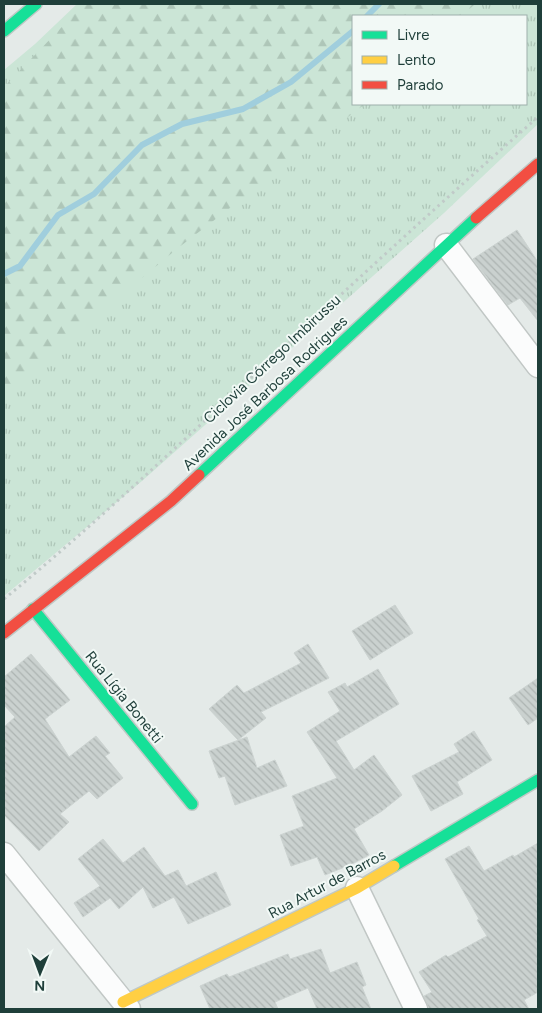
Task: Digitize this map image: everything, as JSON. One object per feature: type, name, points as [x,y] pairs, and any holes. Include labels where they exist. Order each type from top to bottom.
[{"type":"main road","points":[[4,31],[36,4]]},
{"type":"main road","name":"Avenida José Barbosa Rodrigues","points":[[4,633],[171,501],[446,245],[538,164]]},
{"type":"main road","name":"Rua Lígia Bonetti","points":[[33,609],[192,804]]},
{"type":"main road","name":"Rua Artur de Barros","points":[[126,1006],[357,888],[538,780]]},
{"type":"street","points":[[446,245],[538,366]]},
{"type":"street","points":[[4,854],[126,1006]]},
{"type":"street","points":[[357,888],[416,1009]]},
{"type":"path","name":"Ciclovia Córrego Imbirussu","points":[[4,599],[53,559],[114,504],[336,299],[538,117]]},
{"type":"green space","points":[[77,4],[538,4],[538,124],[444,213],[142,481],[4,596],[4,70],[35,44]]},
{"type":"green space","points":[[84,4],[475,4],[463,15],[352,15],[352,105],[364,105],[178,248],[4,393],[4,87]]},
{"type":"building","points":[[517,230],[538,262],[538,321],[520,298],[508,305],[473,259]]},
{"type":"building","points":[[395,605],[413,633],[370,660],[352,631]]},
{"type":"building","points":[[308,644],[329,678],[261,712],[266,718],[238,740],[209,709],[237,685],[244,693],[301,663],[294,653]]},
{"type":"building","points":[[31,654],[70,700],[45,719],[69,757],[96,736],[110,753],[105,756],[123,778],[97,799],[89,791],[60,814],[69,822],[39,851],[4,815],[4,727],[15,717],[4,705],[4,677]]},
{"type":"building","points":[[378,669],[399,704],[336,741],[354,770],[374,755],[402,795],[354,829],[369,855],[325,875],[317,857],[291,866],[280,835],[304,826],[292,796],[337,778],[307,732],[340,711],[328,692],[345,683],[347,687]]},
{"type":"building","points":[[538,678],[538,718],[528,725],[509,698]]},
{"type":"building","points":[[474,731],[492,760],[457,782],[463,794],[431,811],[412,776],[459,752],[454,744]]},
{"type":"building","points":[[247,737],[257,768],[275,760],[287,786],[235,805],[225,776],[219,778],[209,751]]},
{"type":"building","points":[[103,839],[123,863],[144,847],[165,876],[178,870],[186,886],[216,872],[231,905],[188,924],[174,897],[153,908],[143,887],[119,909],[110,898],[83,917],[74,903],[100,886],[78,859]]},
{"type":"building","points":[[538,843],[538,992],[524,1000],[529,1009],[429,1009],[424,996],[432,992],[419,972],[446,955],[448,957],[487,936],[445,859],[469,846],[484,871]]},
{"type":"building","points":[[321,949],[330,973],[357,962],[366,985],[362,987],[371,1009],[317,1009],[308,988],[275,1002],[278,1009],[210,1009],[200,986],[227,974],[229,977],[288,954],[290,959]]},
{"type":"waterway","points":[[368,15],[379,4]]},
{"type":"waterway","points":[[4,274],[20,266],[58,215],[94,194],[142,145],[182,124],[243,109],[291,82],[352,32]]},
{"type":"traffic: fast","points":[[4,31],[36,4]]},
{"type":"traffic: fast","points":[[199,475],[476,218]]},
{"type":"traffic: fast","points":[[33,609],[192,804]]},
{"type":"traffic: fast","points":[[394,866],[538,780]]},
{"type":"traffic: slow","points":[[123,1002],[357,888],[394,866]]},
{"type":"traffic: jam","points":[[476,218],[538,164]]},
{"type":"traffic: jam","points":[[4,633],[171,501],[199,475]]}]
